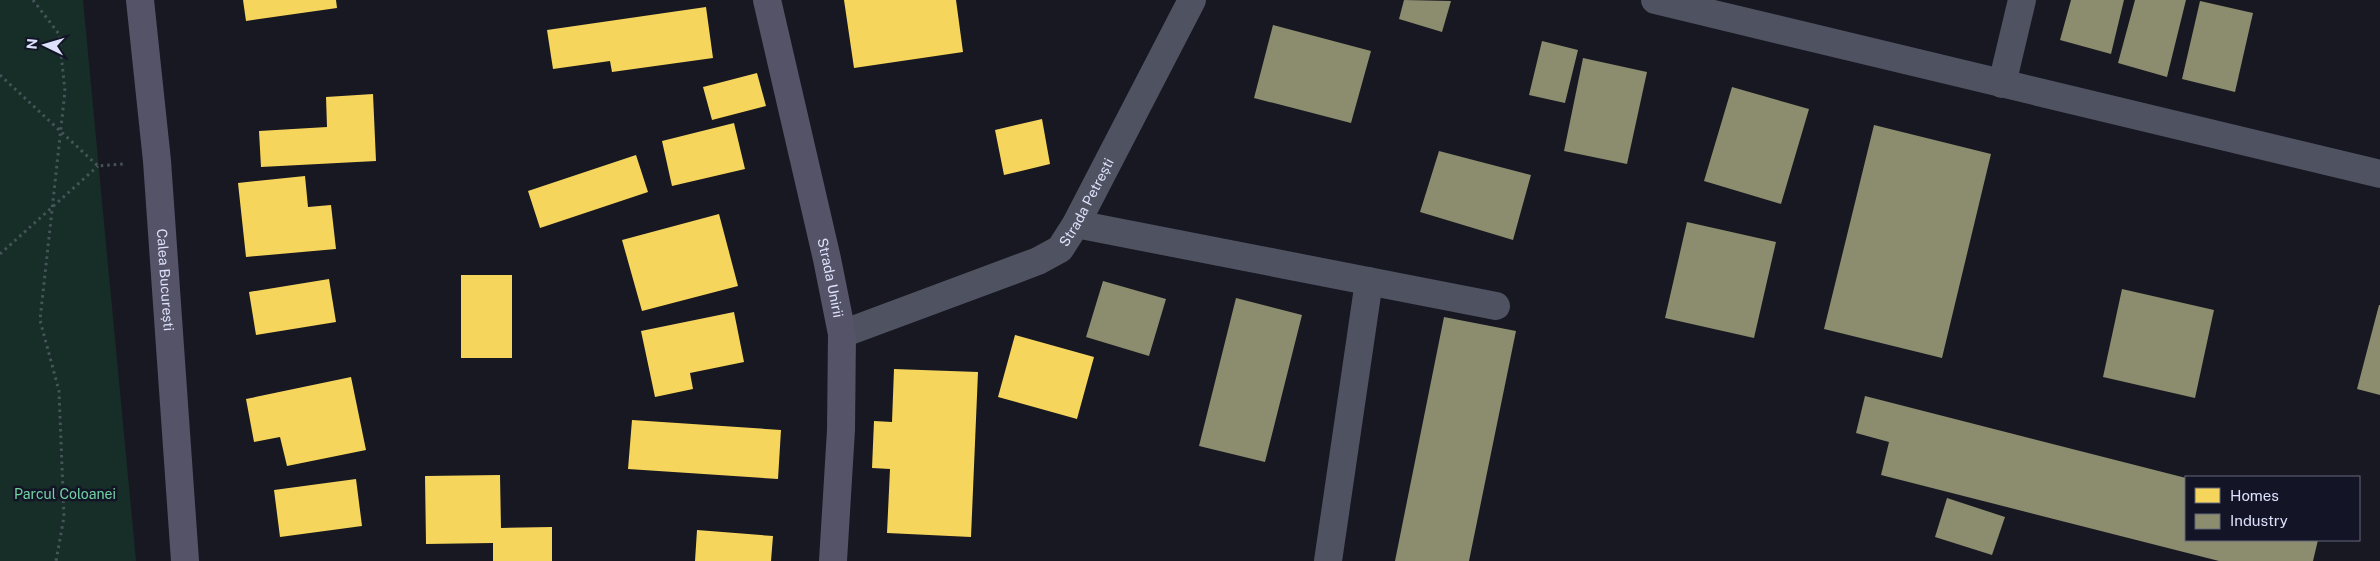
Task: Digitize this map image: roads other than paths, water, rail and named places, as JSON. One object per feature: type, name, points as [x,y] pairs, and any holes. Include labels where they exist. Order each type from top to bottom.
[{"type":"main road","name":"Calea București","points":[[140,0],[156,161],[185,561]]},
{"type":"main road","name":"Strada Unirii","points":[[767,0],[827,259],[842,334],[841,430],[833,561]]},
{"type":"street","name":"Strada Petrești","points":[[842,334],[1038,261],[1060,249],[1076,224],[1192,0]]},
{"type":"street","points":[[1655,0],[2380,174]]},
{"type":"street","points":[[2002,84],[2022,0]]},
{"type":"street","points":[[1076,224],[1496,306]]},
{"type":"street","points":[[1328,561],[1369,281]]},
{"type":"park label","name":"Parcul Coloanei","points":[[65,494]]}]
